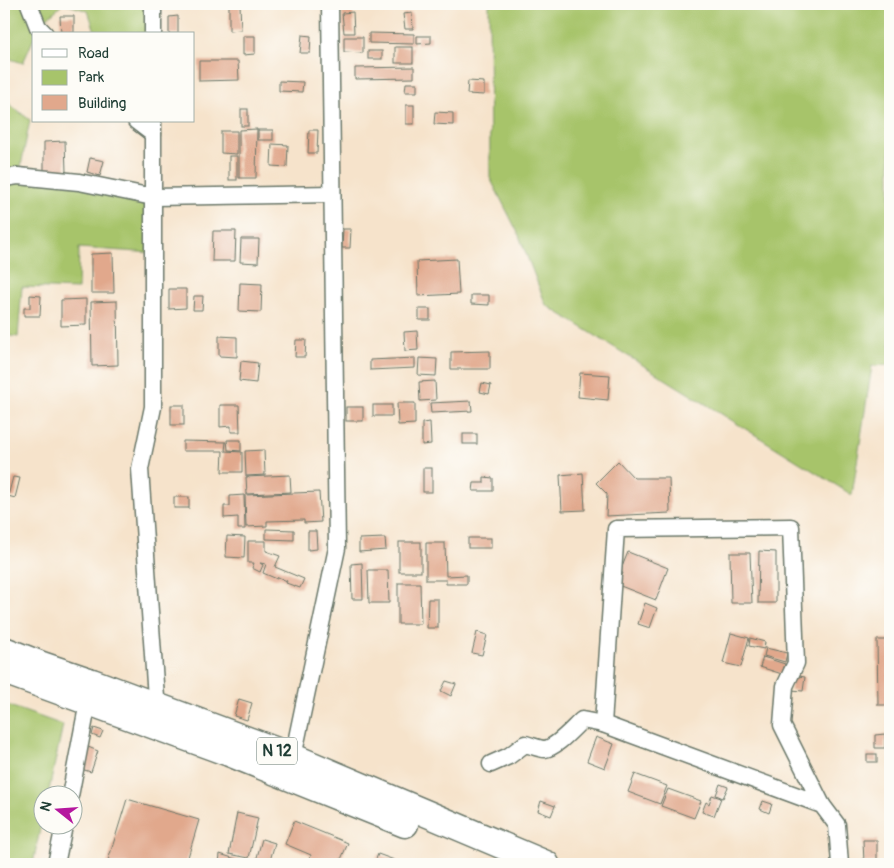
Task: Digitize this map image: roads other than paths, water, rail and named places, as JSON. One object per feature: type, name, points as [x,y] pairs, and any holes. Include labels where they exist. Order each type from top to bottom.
[{"type":"main road","name":"N 12","points":[[4,650],[92,682],[229,753],[504,864]]},
{"type":"main road","name":"N 12","points":[[4,670],[88,702],[157,716],[293,757],[546,864]]},
{"type":"street","points":[[29,4],[38,27],[43,32]]},
{"type":"street","points":[[153,4],[153,32]]},
{"type":"street","points":[[293,757],[337,548],[330,4]]},
{"type":"street","points":[[138,122],[153,128],[153,407],[140,469],[157,716]]},
{"type":"street","points":[[4,178],[18,176],[79,182],[153,197],[332,194]]},
{"type":"street","points":[[603,724],[616,529],[791,527],[796,663],[785,686],[782,726],[822,805],[837,826],[840,864]]},
{"type":"street","points":[[72,786],[88,702]]},
{"type":"street","points":[[491,764],[510,756],[525,744],[544,749],[560,742],[582,720],[603,724],[822,805]]},
{"type":"street","points":[[56,864],[62,836]]}]
